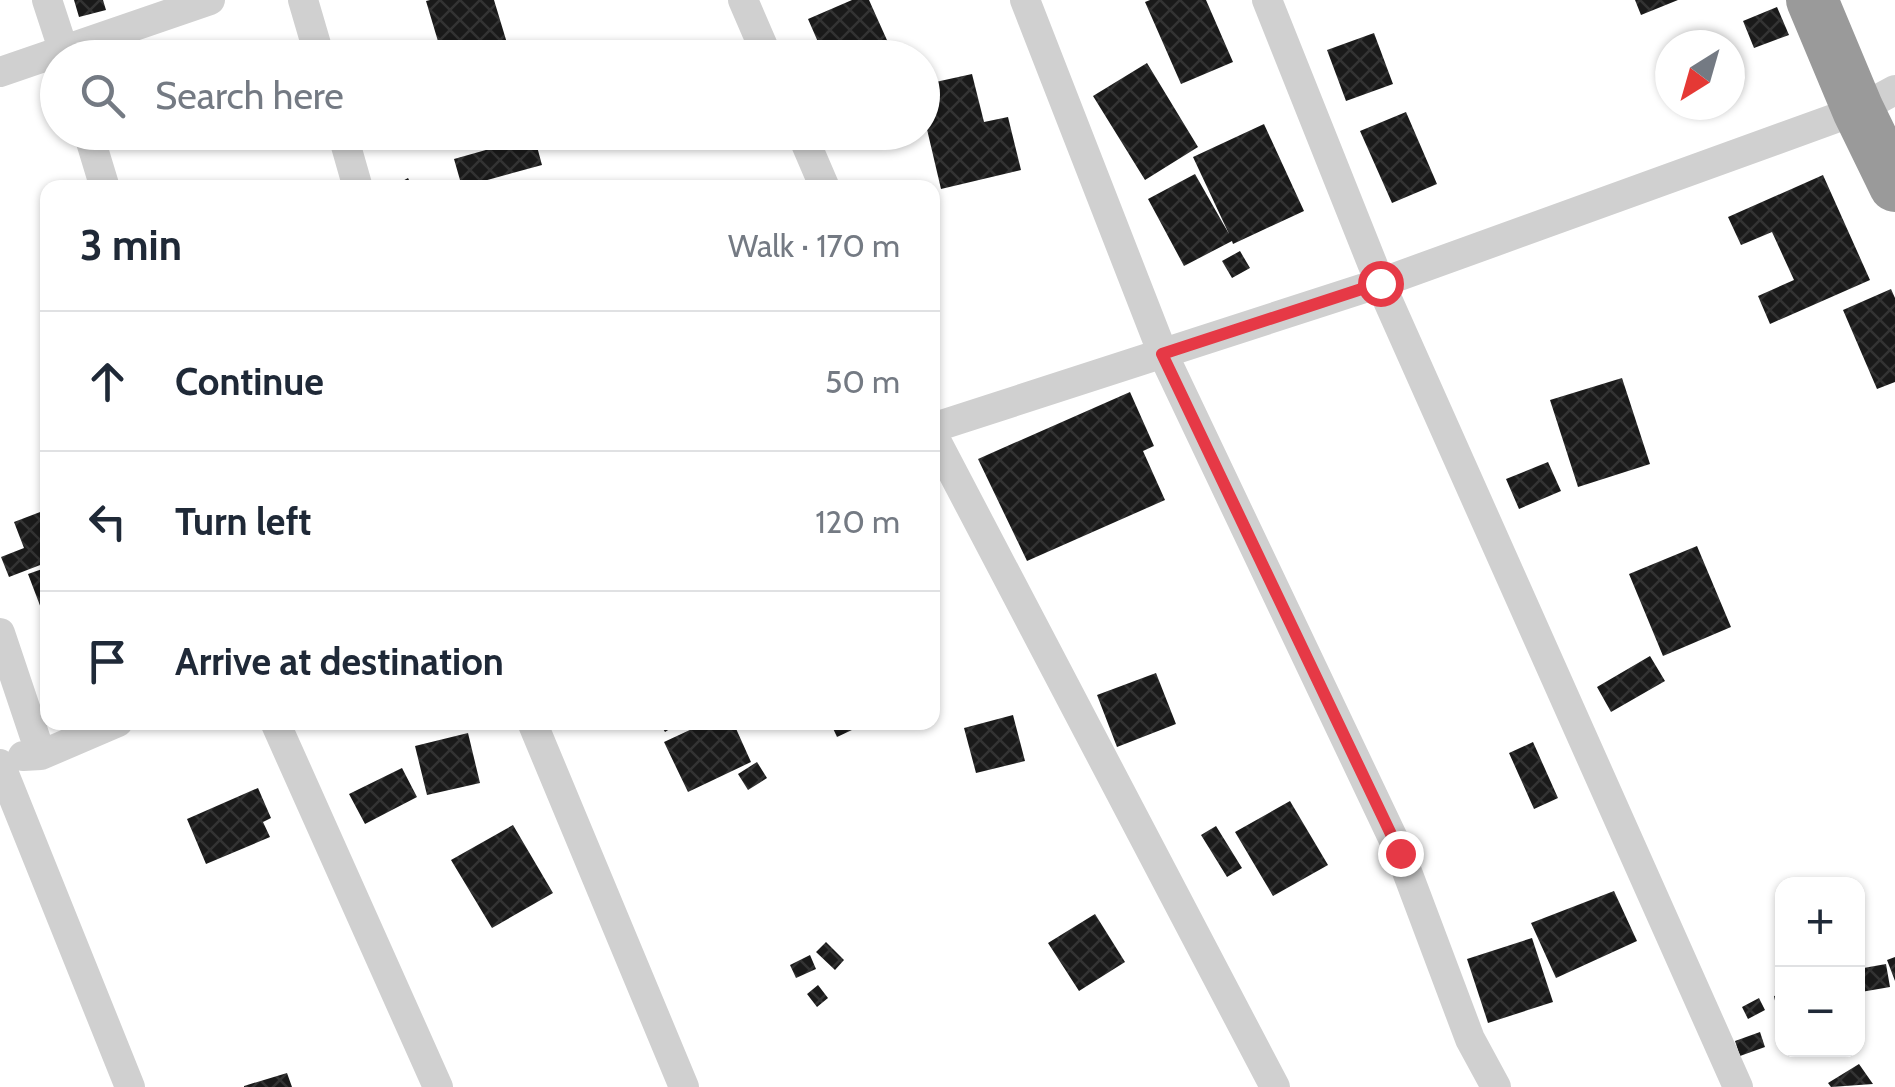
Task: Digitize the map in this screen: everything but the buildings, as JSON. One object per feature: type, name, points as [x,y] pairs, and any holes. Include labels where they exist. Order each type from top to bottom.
[{"type":"highway","points":[[1812,0],[1876,100],[1895,186]]},
{"type":"street","points":[[46,0],[60,40]]},
{"type":"street","points":[[105,40],[210,0]]},
{"type":"street","points":[[303,0],[315,40]]},
{"type":"street","points":[[743,0],[760,40]]},
{"type":"street","points":[[1025,0],[1162,354],[1400,853],[1470,1038],[1496,1087]]},
{"type":"street","points":[[1267,0],[1380,283],[1738,1087]]},
{"type":"street","points":[[0,72],[40,62]]},
{"type":"street","points":[[940,427],[1380,283],[1876,100]]},
{"type":"street","points":[[93,150],[103,180]]},
{"type":"street","points":[[347,150],[356,180]]},
{"type":"street","points":[[809,150],[822,180]]},
{"type":"street","points":[[940,445],[1275,1087]]},
{"type":"street","points":[[0,633],[41,756]]},
{"type":"street","points":[[100,730],[41,756],[0,761],[130,1087]]},
{"type":"street","points":[[278,730],[438,1087]]},
{"type":"street","points":[[535,730],[684,1087]]},
{"type":"route","points":[[1380,283],[1162,354],[1400,853]]}]
